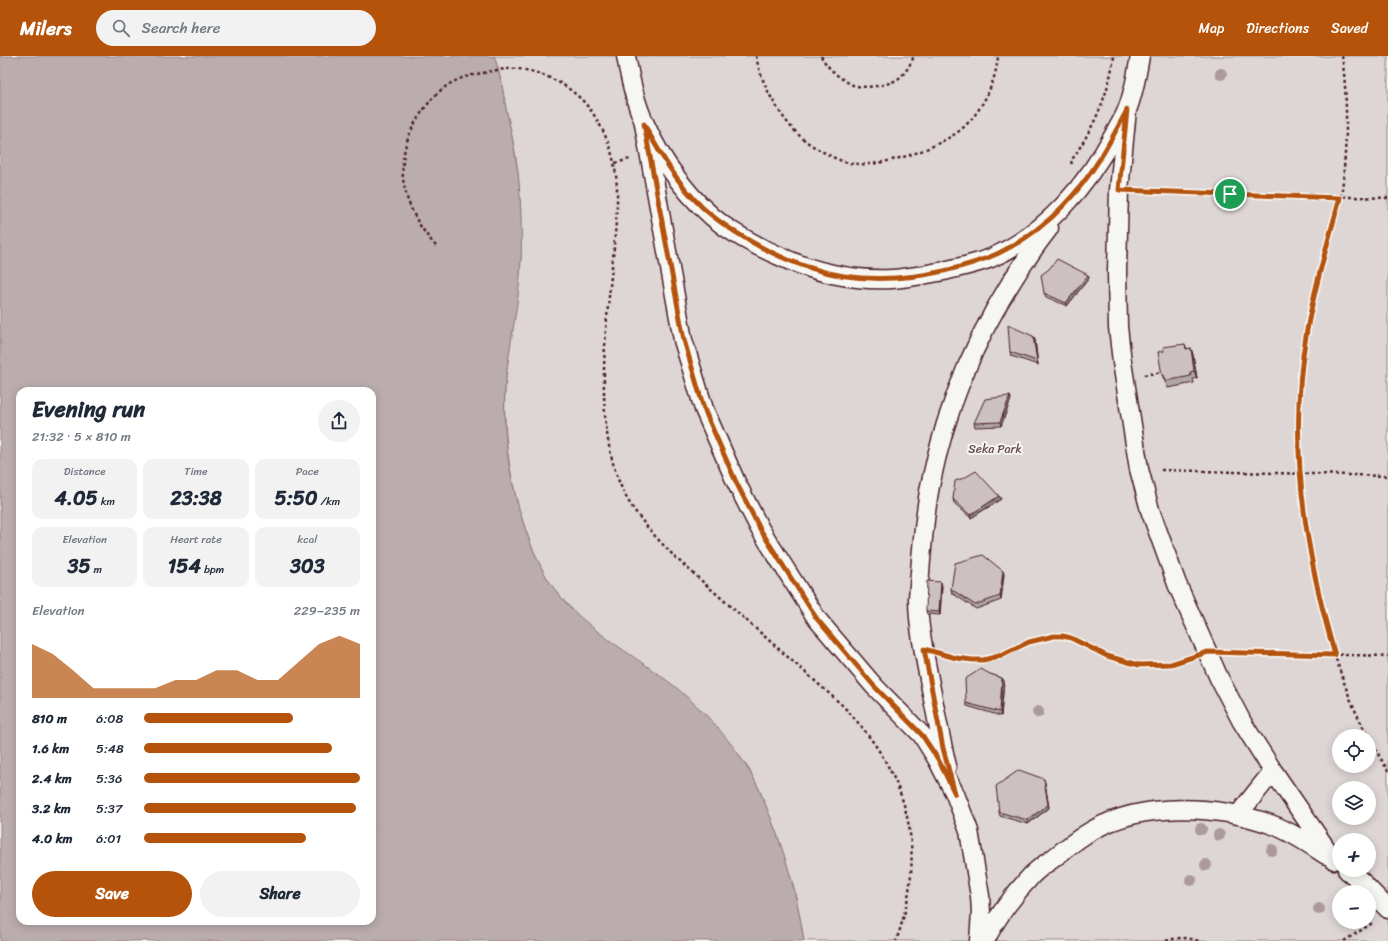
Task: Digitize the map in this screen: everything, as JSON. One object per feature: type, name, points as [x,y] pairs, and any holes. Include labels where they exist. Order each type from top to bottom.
[{"type":"street","points":[[626,56],[633,89],[644,124],[684,340],[704,409],[736,482],[760,529],[817,619],[874,686],[922,735],[938,759],[955,794],[969,831],[977,873],[981,912],[979,941]]},
{"type":"street","points":[[1140,56],[1136,78],[1127,110],[1119,190],[1117,271],[1118,327],[1139,469],[1150,510],[1177,584],[1219,678],[1242,722],[1273,771],[1332,854]]},
{"type":"street","points":[[955,794],[943,748],[918,616],[918,598],[924,528],[930,487],[941,441],[950,409],[989,317],[1020,266],[1103,156],[1127,110]]},
{"type":"street","points":[[644,124],[662,158],[683,185],[702,207],[724,226],[764,249],[788,260],[833,274],[854,277],[892,279],[931,274],[972,264],[991,257],[1021,241],[1047,222],[1078,190]]},
{"type":"street","points":[[1238,815],[1273,771]]},
{"type":"street","points":[[985,941],[999,916],[1033,874],[1091,831],[1120,819],[1149,812],[1183,809],[1210,810],[1247,817],[1274,826],[1306,841],[1332,859]]},
{"type":"street","points":[[1356,877],[1361,881],[1383,915]]},
{"type":"path","points":[[756,56],[758,67],[773,102],[800,136],[816,148],[837,159],[858,164],[890,161],[910,155],[930,148],[956,133],[967,124],[989,90],[998,56]]},
{"type":"path","points":[[821,56],[840,78],[854,85],[872,86],[887,84],[899,78],[908,68],[914,56]]},
{"type":"path","points":[[1078,190],[1071,161],[1092,128],[1101,107],[1108,86],[1114,56]]},
{"type":"path","points":[[1342,56],[1345,82],[1345,157],[1340,198],[1307,329],[1299,403],[1301,474],[1307,536],[1324,618],[1335,655],[1356,714],[1364,729]]},
{"type":"path","points":[[436,246],[426,236],[410,207],[405,191],[402,158],[407,138],[415,121],[436,95],[449,84],[469,75],[498,70],[520,70],[535,73],[565,85],[579,97],[593,112],[602,128],[611,148],[618,181],[618,205],[603,386],[607,432],[610,451],[616,472],[629,502],[662,544],[841,704],[858,721],[883,756],[891,770],[901,796],[910,828],[912,848],[912,870],[909,892],[904,916],[896,941]]},
{"type":"path","points":[[1119,190],[1340,198],[1388,198]]},
{"type":"path","points":[[1139,469],[1388,476]]},
{"type":"path","points":[[924,649],[956,658],[983,660],[999,656],[1029,642],[1054,636],[1063,636],[1071,638],[1096,652],[1118,660],[1139,665],[1156,666],[1171,664],[1208,652],[1388,656]]},
{"type":"path","points":[[1376,751],[1388,771]]},
{"type":"path","points":[[1344,941],[1383,915]]},
{"type":"path","points":[[1166,941],[1191,938],[1199,941]]},
{"type":"green space","name":"Seka Park","points":[[494,56],[1388,56],[1388,941],[804,941],[795,891],[779,840],[761,793],[749,769],[727,740],[704,714],[580,618],[558,595],[540,565],[521,517],[506,439],[505,413],[505,389],[508,356],[520,275],[520,200],[515,150]]},
{"type":"shaded area","points":[[0,56],[494,56],[513,141],[520,194],[520,274],[517,306],[505,387],[504,410],[505,433],[512,479],[524,525],[541,567],[552,586],[566,603],[598,632],[680,691],[713,723],[742,759],[762,795],[782,850],[795,895],[804,941],[0,941]]},
{"type":"building","points":[[1057,259],[1088,275],[1066,303],[1044,293],[1041,275],[1049,269]]},
{"type":"building","points":[[1008,325],[1033,336],[1037,361],[1010,352]]},
{"type":"building","points":[[1185,344],[1186,349],[1191,348],[1194,371],[1190,372],[1191,376],[1165,381],[1164,375],[1162,375],[1158,352],[1164,351],[1163,347]]},
{"type":"building","points":[[1010,396],[1000,422],[974,423],[985,399]]},
{"type":"building","points":[[976,471],[999,496],[970,515],[953,499],[955,481]]},
{"type":"building","points":[[983,555],[1003,571],[1000,596],[975,605],[951,589],[955,563]]},
{"type":"building","points":[[927,581],[941,582],[939,612],[926,611]]},
{"type":"building","points":[[981,669],[1002,678],[1000,712],[966,703],[965,679]]},
{"type":"building","points":[[1019,770],[1044,779],[1048,805],[1027,820],[999,812],[996,786]]},
{"type":"route","points":[[1127,110],[1119,190],[1230,194],[1340,198],[1315,292],[1307,329],[1299,403],[1299,449],[1307,536],[1324,618],[1335,655],[1208,652],[1171,664],[1156,666],[1139,665],[1107,656],[1071,638],[1063,636],[1038,639],[999,656],[983,660],[956,658],[924,649],[943,748],[955,794],[938,759],[922,735],[874,686],[817,619],[760,529],[736,482],[704,409],[693,376],[674,295],[644,124],[662,158],[683,185],[702,207],[724,226],[764,249],[788,260],[833,274],[854,277],[892,279],[931,274],[972,264],[1007,250],[1047,222],[1078,190],[1103,156],[1127,110]]}]
